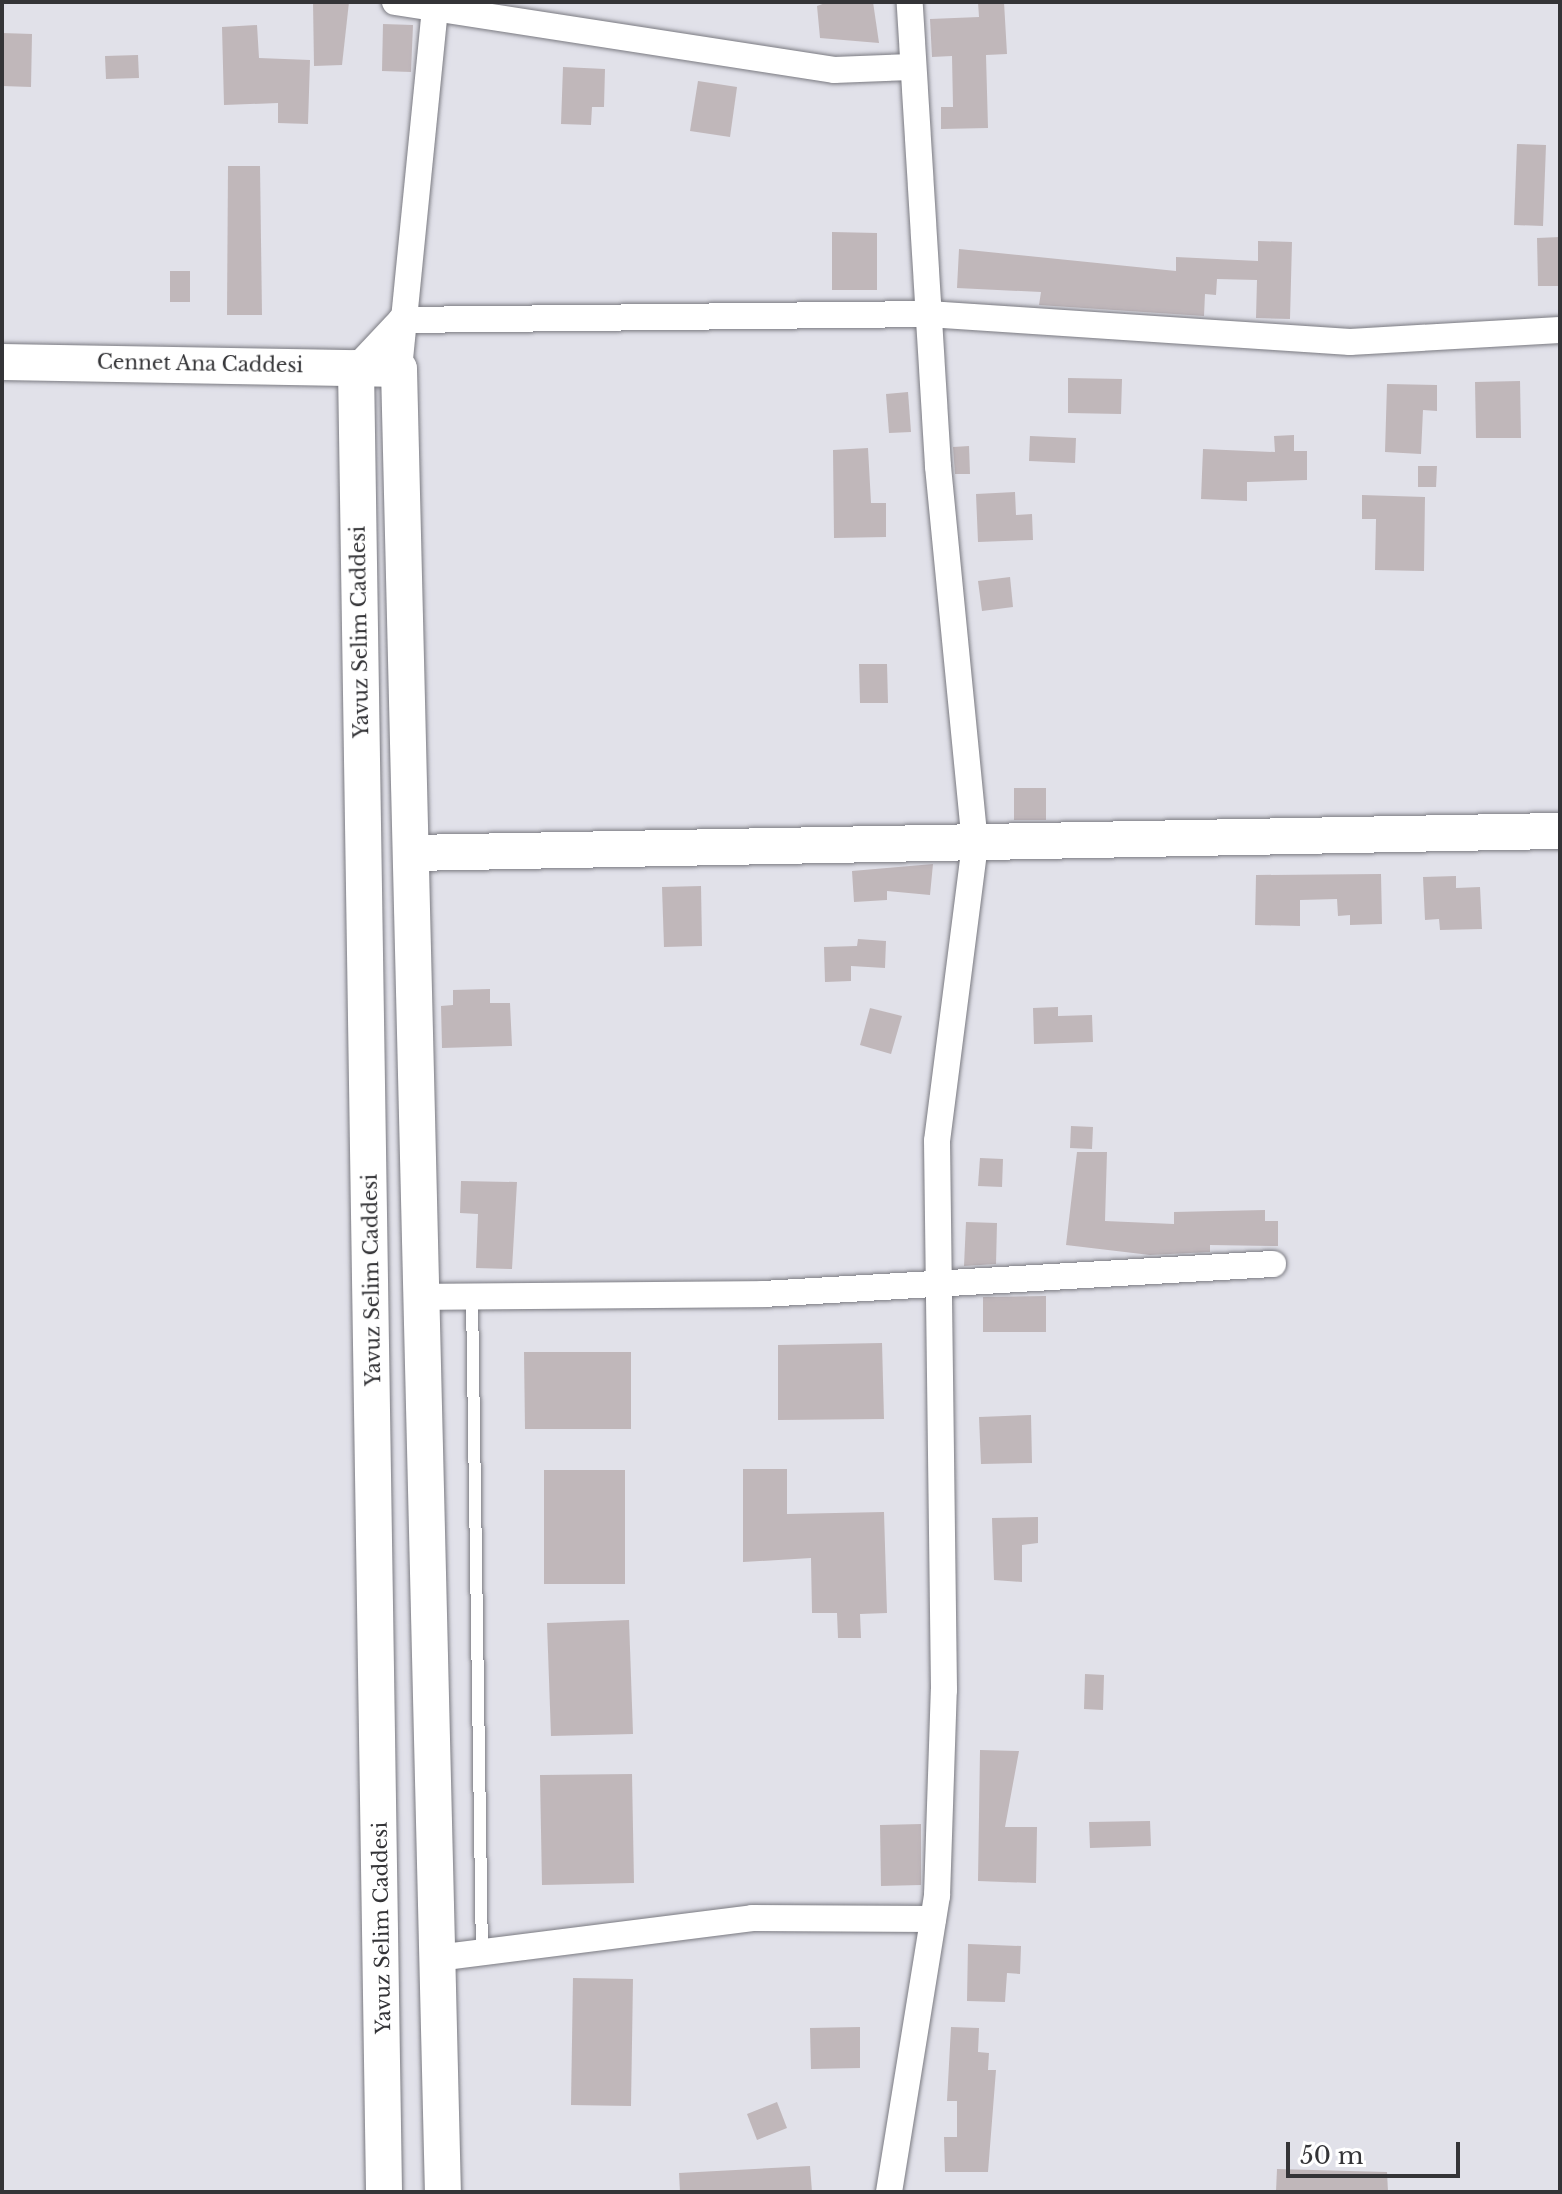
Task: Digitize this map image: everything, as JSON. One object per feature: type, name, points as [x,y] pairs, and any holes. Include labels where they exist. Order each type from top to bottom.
[{"type":"street","points":[[395,2],[834,70],[913,67]]},
{"type":"street","points":[[889,2192],[933,1919],[944,1690],[937,1141],[975,844],[928,314],[910,2]]},
{"type":"street","points":[[435,9],[401,320],[399,369],[443,2192]]},
{"type":"street","points":[[356,368],[401,320],[928,314],[1350,342],[1560,330]]},
{"type":"street","name":"Cennet Ana Caddesi","points":[[2,362],[399,369]]},
{"type":"street","name":"Yavuz Selim Caddesi","points":[[356,368],[384,2192]]},
{"type":"street","points":[[411,853],[1560,831]]},
{"type":"street","points":[[422,1297],[763,1294],[1273,1264]]},
{"type":"street","points":[[437,1958],[752,1918],[933,1919]]},
{"type":"lane","points":[[472,1297],[482,1952]]},
{"type":"building","points":[[313,2],[349,2],[342,65],[314,66]]},
{"type":"building","points":[[828,2],[873,2],[879,43],[820,38],[817,6]]},
{"type":"building","points":[[978,2],[1004,2],[1007,54],[986,55],[988,128],[941,129],[941,107],[953,107],[952,56],[932,57],[930,19],[979,17]]},
{"type":"building","points":[[383,24],[413,25],[411,72],[382,71]]},
{"type":"building","points":[[257,25],[259,58],[310,60],[308,124],[278,123],[278,103],[224,105],[222,27]]},
{"type":"building","points":[[2,33],[32,34],[31,87],[2,86]]},
{"type":"building","points":[[138,55],[139,78],[106,79],[105,56]]},
{"type":"building","points":[[563,67],[605,69],[604,107],[592,107],[591,125],[561,124]]},
{"type":"building","points":[[698,81],[737,87],[730,137],[690,131]]},
{"type":"building","points":[[1517,144],[1546,145],[1543,226],[1514,225]]},
{"type":"building","points":[[228,166],[260,166],[262,315],[227,315]]},
{"type":"building","points":[[832,232],[877,233],[877,290],[832,290]]},
{"type":"building","points":[[1560,237],[1560,286],[1538,286],[1537,238]]},
{"type":"building","points":[[1258,241],[1292,242],[1290,319],[1256,318],[1257,280],[1217,279],[1216,295],[1205,294],[1204,316],[1039,305],[1041,292],[957,288],[959,249],[1176,271],[1176,257],[1258,261]]},
{"type":"building","points":[[170,271],[190,271],[190,302],[170,302]]},
{"type":"building","points":[[1068,378],[1122,379],[1121,414],[1068,413]]},
{"type":"building","points":[[1520,381],[1521,438],[1476,438],[1475,382]]},
{"type":"building","points":[[1387,384],[1437,385],[1437,411],[1423,410],[1421,454],[1385,452]]},
{"type":"building","points":[[908,392],[911,432],[889,433],[886,394]]},
{"type":"building","points":[[1294,435],[1294,451],[1307,451],[1307,480],[1247,482],[1247,501],[1201,499],[1203,449],[1275,452],[1274,436]]},
{"type":"building","points":[[1030,436],[1076,438],[1075,463],[1029,461]]},
{"type":"building","points":[[969,446],[970,474],[955,474],[953,447]]},
{"type":"building","points":[[868,448],[871,503],[886,503],[886,537],[834,538],[833,450]]},
{"type":"building","points":[[1418,466],[1437,466],[1436,487],[1418,487]]},
{"type":"building","points":[[1015,492],[1016,515],[1032,514],[1033,540],[978,542],[976,494]]},
{"type":"building","points":[[1362,495],[1425,497],[1424,571],[1375,570],[1376,519],[1362,519]]},
{"type":"building","points":[[1010,577],[1013,607],[982,611],[978,581]]},
{"type":"building","points":[[859,664],[887,664],[888,703],[860,703]]},
{"type":"building","points":[[1014,788],[1046,788],[1046,820],[1014,820]]},
{"type":"building","points":[[933,864],[930,895],[887,891],[887,900],[854,902],[852,871]]},
{"type":"building","points":[[1381,874],[1382,924],[1350,925],[1350,915],[1338,916],[1337,899],[1300,900],[1300,926],[1255,925],[1256,875]]},
{"type":"building","points":[[1456,876],[1456,888],[1480,887],[1482,929],[1440,930],[1439,919],[1425,920],[1423,877]]},
{"type":"building","points":[[701,886],[702,946],[664,947],[662,887]]},
{"type":"building","points":[[858,939],[886,941],[885,968],[851,966],[851,981],[825,982],[824,947],[857,946]]},
{"type":"building","points":[[490,989],[490,1003],[510,1003],[512,1046],[442,1048],[441,1006],[453,1005],[453,990]]},
{"type":"building","points":[[1058,1007],[1058,1016],[1092,1015],[1093,1042],[1034,1044],[1033,1008]]},
{"type":"building","points":[[870,1008],[902,1016],[891,1054],[860,1045]]},
{"type":"building","points":[[1071,1126],[1093,1127],[1092,1149],[1070,1148]]},
{"type":"building","points":[[1077,1152],[1107,1152],[1105,1221],[1174,1224],[1174,1212],[1265,1210],[1265,1221],[1278,1221],[1278,1246],[1210,1245],[1210,1252],[1150,1255],[1066,1245]]},
{"type":"building","points":[[980,1158],[1003,1159],[1002,1187],[978,1186]]},
{"type":"building","points":[[461,1181],[517,1182],[512,1269],[476,1268],[478,1214],[460,1213]]},
{"type":"building","points":[[966,1222],[997,1223],[996,1264],[964,1266]]},
{"type":"building","points":[[1046,1296],[1046,1332],[983,1332],[983,1297]]},
{"type":"building","points":[[882,1343],[884,1419],[778,1420],[778,1345]]},
{"type":"building","points":[[524,1352],[631,1352],[631,1429],[525,1429]]},
{"type":"building","points":[[1031,1415],[1032,1463],[981,1464],[979,1417]]},
{"type":"building","points":[[743,1469],[787,1469],[787,1514],[884,1512],[887,1613],[860,1614],[861,1638],[838,1638],[837,1613],[812,1613],[811,1558],[743,1562]]},
{"type":"building","points":[[544,1470],[625,1470],[625,1584],[544,1584]]},
{"type":"building","points":[[1038,1517],[1038,1543],[1022,1545],[1022,1582],[994,1580],[992,1518]]},
{"type":"building","points":[[629,1620],[633,1734],[551,1736],[547,1623]]},
{"type":"building","points":[[1085,1674],[1104,1675],[1103,1710],[1084,1709]]},
{"type":"building","points":[[980,1750],[1019,1751],[1005,1827],[1037,1827],[1036,1883],[978,1881]]},
{"type":"building","points":[[632,1774],[634,1883],[542,1885],[540,1775]]},
{"type":"building","points":[[1150,1821],[1151,1846],[1090,1848],[1089,1822]]},
{"type":"building","points":[[921,1824],[921,1885],[881,1886],[880,1825]]},
{"type":"building","points":[[968,1944],[1021,1946],[1020,1974],[1007,1973],[1005,2002],[967,2001]]},
{"type":"building","points":[[573,1978],[633,1979],[631,2106],[571,2105]]},
{"type":"building","points":[[860,2027],[860,2068],[811,2069],[810,2028]]},
{"type":"building","points":[[951,2027],[979,2028],[978,2052],[989,2053],[988,2070],[996,2070],[988,2172],[945,2172],[944,2137],[957,2137],[957,2101],[947,2101]]},
{"type":"building","points":[[777,2102],[787,2128],[757,2140],[747,2114]]},
{"type":"building","points":[[810,2166],[812,2192],[680,2192],[679,2173]]},
{"type":"building","points":[[1277,2169],[1387,2172],[1388,2192],[1276,2192]]}]
